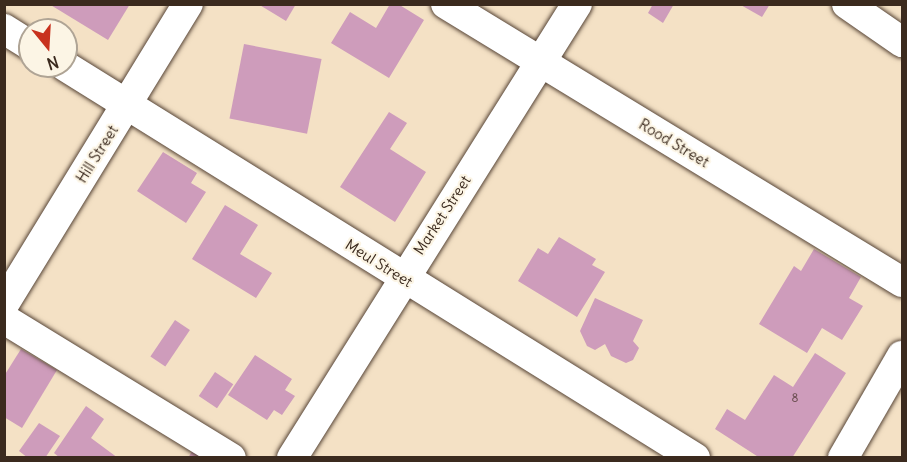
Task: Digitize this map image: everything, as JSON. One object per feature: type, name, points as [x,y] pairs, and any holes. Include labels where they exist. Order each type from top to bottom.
[{"type":"street","name":"Hill Street","points":[[4,304],[188,4]]},
{"type":"street","name":"Rood Street","points":[[446,4],[902,279]]},
{"type":"street","name":"Market Street","points":[[292,458],[402,278],[577,4]]},
{"type":"street","points":[[847,4],[903,42]]},
{"type":"street","points":[[4,29],[18,38]]},
{"type":"street","name":"Meul Street","points":[[78,74],[694,458]]},
{"type":"street","points":[[4,319],[231,458]]},
{"type":"street","points":[[843,458],[903,356]]},
{"type":"building","points":[[49,4],[130,4],[108,40],[78,22],[78,18],[72,18]]},
{"type":"building","points":[[258,4],[296,4],[286,21]]},
{"type":"building","points":[[390,4],[398,4],[424,20],[389,78],[331,43],[350,12],[376,28]]},
{"type":"building","points":[[653,4],[674,4],[663,23],[648,13]]},
{"type":"building","points":[[739,4],[770,4],[762,17]]},
{"type":"building","points":[[244,44],[322,59],[307,134],[229,119]]},
{"type":"building","points":[[389,112],[407,123],[390,149],[426,172],[395,222],[340,187]]},
{"type":"building","points":[[163,152],[197,173],[191,183],[206,192],[186,223],[137,191]]},
{"type":"building","points":[[225,205],[258,225],[240,254],[272,273],[256,298],[192,259]]},
{"type":"building","points":[[559,237],[596,259],[592,265],[605,272],[577,317],[518,281],[538,248],[548,254]]},
{"type":"building","points":[[814,249],[861,277],[849,298],[863,306],[842,340],[822,328],[807,353],[759,324],[794,266],[801,271]]},
{"type":"building","points":[[595,298],[643,320],[633,341],[639,348],[633,360],[626,363],[611,356],[605,344],[595,350],[587,346],[580,331]]},
{"type":"building","points":[[175,320],[190,330],[165,367],[150,356]]},
{"type":"building","points":[[21,349],[57,370],[22,428],[4,417],[4,376]]},
{"type":"building","points":[[815,353],[846,373],[792,458],[760,458],[715,429],[727,409],[745,420],[774,375],[793,387]]},
{"type":"building","points":[[255,355],[292,379],[285,390],[295,396],[282,415],[274,410],[267,420],[228,395]]},
{"type":"building","points":[[215,372],[233,384],[217,408],[199,396]]},
{"type":"building","points":[[86,406],[104,419],[91,438],[118,458],[60,458],[54,453]]},
{"type":"building","points":[[39,423],[60,436],[45,458],[28,458],[19,451]]},
{"type":"building","points":[[194,448],[209,458],[188,458]]}]
